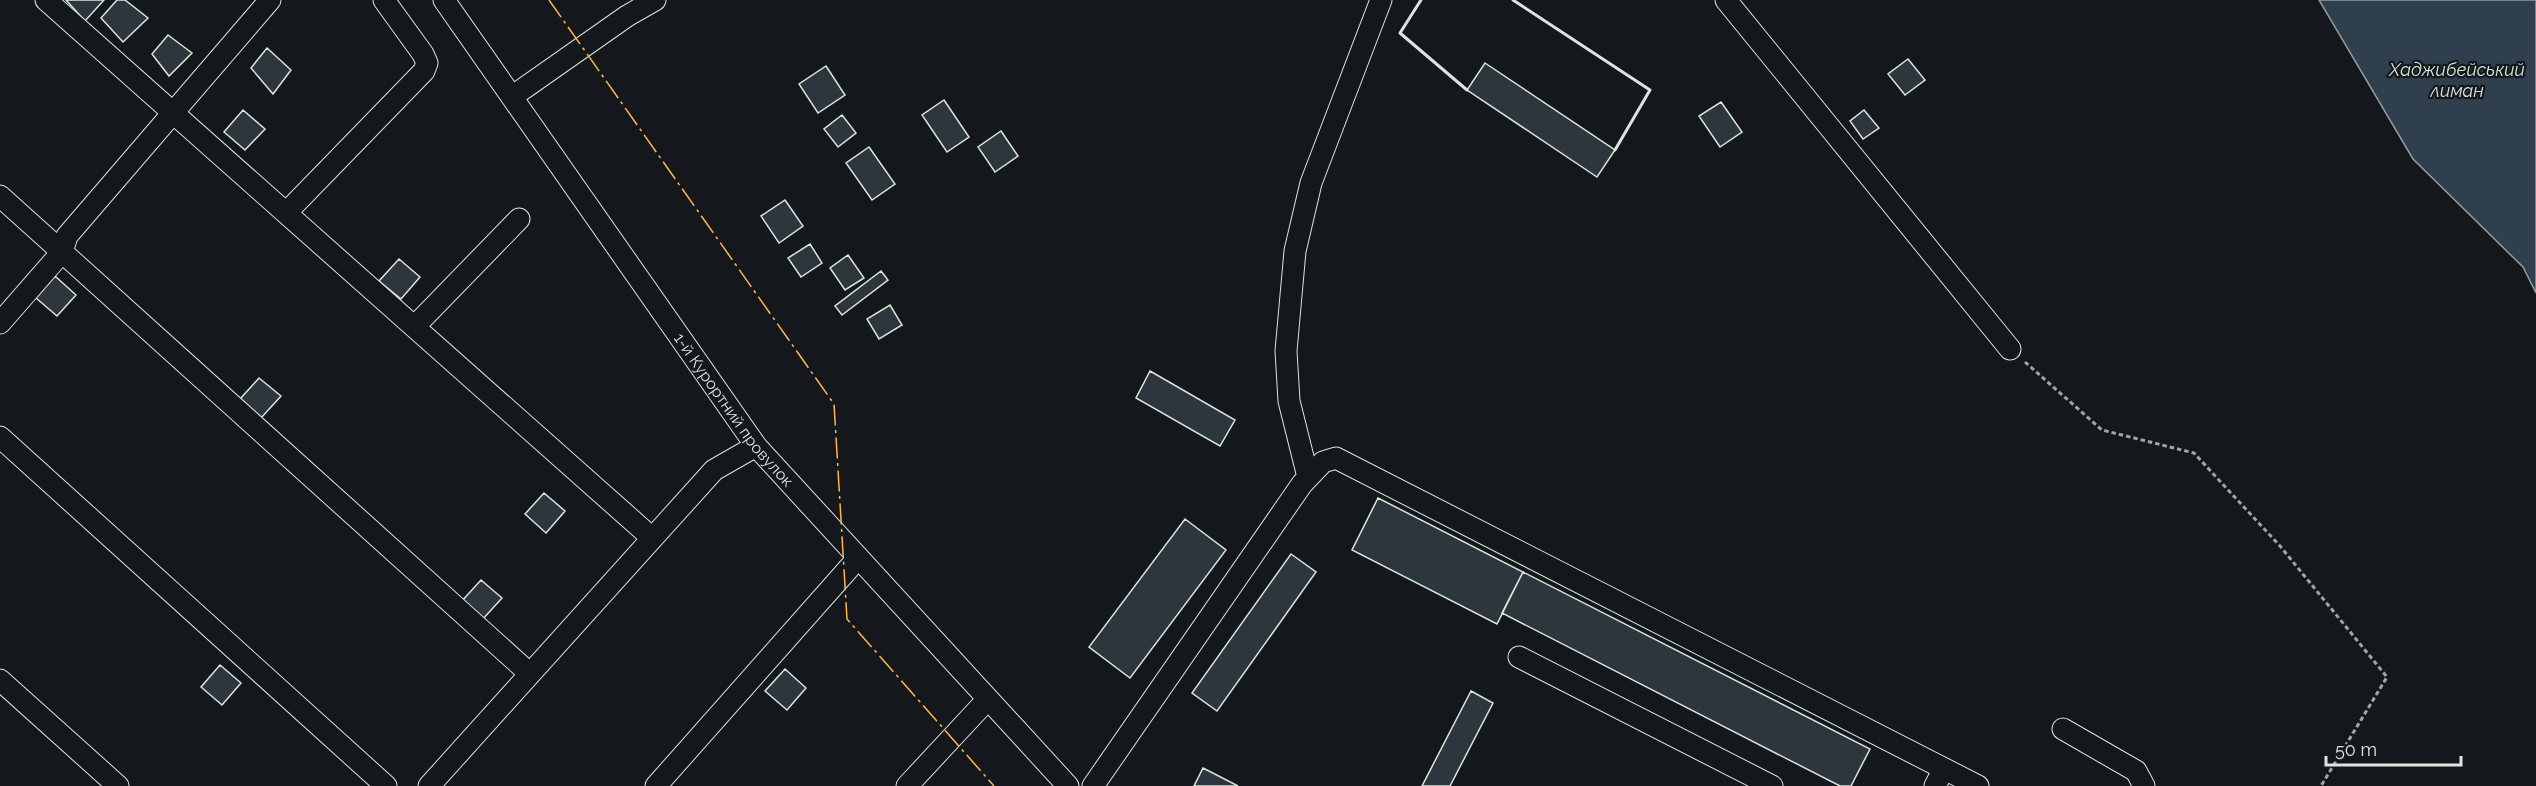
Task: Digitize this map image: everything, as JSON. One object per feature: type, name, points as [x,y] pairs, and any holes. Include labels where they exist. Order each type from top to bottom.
[{"type":"street","points":[[46,0],[173,110],[652,538]]},
{"type":"street","points":[[0,323],[62,252],[67,236],[173,110],[270,0]]},
{"type":"street","points":[[287,212],[424,71],[427,63],[423,54],[384,0]]},
{"type":"street","name":"1-й Курортний провулок","points":[[444,0],[756,446],[1068,786]]},
{"type":"street","points":[[513,96],[627,16],[655,0]]},
{"type":"street","points":[[1308,477],[1289,401],[1286,351],[1295,251],[1311,183],[1381,0]]},
{"type":"street","points":[[1726,0],[2010,349]]},
{"type":"street","points":[[0,196],[529,673]]},
{"type":"street","points":[[415,326],[519,219]]},
{"type":"street","points":[[0,437],[386,786]]},
{"type":"street","points":[[429,786],[714,470],[756,446]]},
{"type":"street","points":[[1093,786],[1308,477],[1323,462],[1336,458],[1939,778],[1978,786]]},
{"type":"street","points":[[656,786],[858,558]]},
{"type":"street","points":[[1519,657],[1772,786]]},
{"type":"street","points":[[0,680],[118,786]]},
{"type":"street","points":[[907,786],[987,700]]},
{"type":"street","points":[[2063,729],[2136,771],[2144,786]]},
{"type":"path","points":[[2010,349],[2102,430],[2194,453],[2280,546],[2387,677],[2321,786]]},
{"type":"water","name":"Хаджибейський лиман","points":[[2319,0],[2536,0],[2536,293],[2523,267],[2413,159]]},
{"type":"building","points":[[66,0],[104,0],[85,21]]},
{"type":"building","points":[[117,0],[125,0],[148,18],[123,42],[101,18]]},
{"type":"building","points":[[168,35],[192,53],[169,76],[152,54]]},
{"type":"building","points":[[267,48],[291,70],[273,94],[251,68]]},
{"type":"building","points":[[1908,59],[1925,80],[1905,95],[1888,74]]},
{"type":"building","points":[[1485,63],[1615,150],[1597,177],[1467,90]]},
{"type":"building","points":[[826,66],[845,95],[818,113],[799,84]]},
{"type":"building","points":[[944,100],[969,137],[947,152],[922,115]]},
{"type":"building","points":[[1721,102],[1742,132],[1720,147],[1699,116]]},
{"type":"building","points":[[243,110],[265,129],[245,150],[224,132]]},
{"type":"building","points":[[1864,110],[1879,128],[1863,139],[1850,121]]},
{"type":"building","points":[[842,115],[856,133],[838,147],[824,129]]},
{"type":"building","points":[[1001,131],[1018,156],[995,172],[978,147]]},
{"type":"building","points":[[869,147],[895,184],[872,200],[846,163]]},
{"type":"building","points":[[785,200],[803,226],[779,243],[761,216]]},
{"type":"building","points":[[810,244],[822,263],[801,277],[788,258]]},
{"type":"building","points":[[848,255],[864,278],[845,290],[830,268]]},
{"type":"building","points":[[399,259],[420,277],[401,299],[379,281]]},
{"type":"building","points":[[881,271],[888,280],[842,315],[835,306]]},
{"type":"building","points":[[55,276],[76,295],[57,316],[36,298]]},
{"type":"building","points":[[890,305],[902,325],[879,339],[867,319]]},
{"type":"building","points":[[1150,371],[1235,420],[1220,446],[1136,398]]},
{"type":"building","points":[[259,378],[281,396],[261,418],[240,399]]},
{"type":"building","points":[[544,493],[565,511],[546,533],[525,514]]},
{"type":"building","points":[[1378,498],[1523,572],[1497,624],[1352,550]]},
{"type":"building","points":[[1185,519],[1226,550],[1130,678],[1089,647]]},
{"type":"building","points":[[1291,554],[1316,572],[1217,711],[1192,693]]},
{"type":"building","points":[[1523,572],[1870,749],[1851,786],[1840,786],[1502,613]]},
{"type":"building","points":[[481,580],[502,598],[482,620],[461,602]]},
{"type":"building","points":[[220,665],[241,683],[222,705],[201,687]]},
{"type":"building","points":[[785,669],[806,688],[787,710],[765,691]]},
{"type":"building","points":[[1471,691],[1493,703],[1450,786],[1422,786]]},
{"type":"building","points":[[1203,768],[1238,786],[1194,786]]},
{"type":"wall","points":[[1421,0],[1400,33],[1467,90]]},
{"type":"wall","points":[[1513,0],[1650,90],[1615,150]]},
{"type":"power","points":[[549,0],[834,404],[847,619],[994,786]]}]
